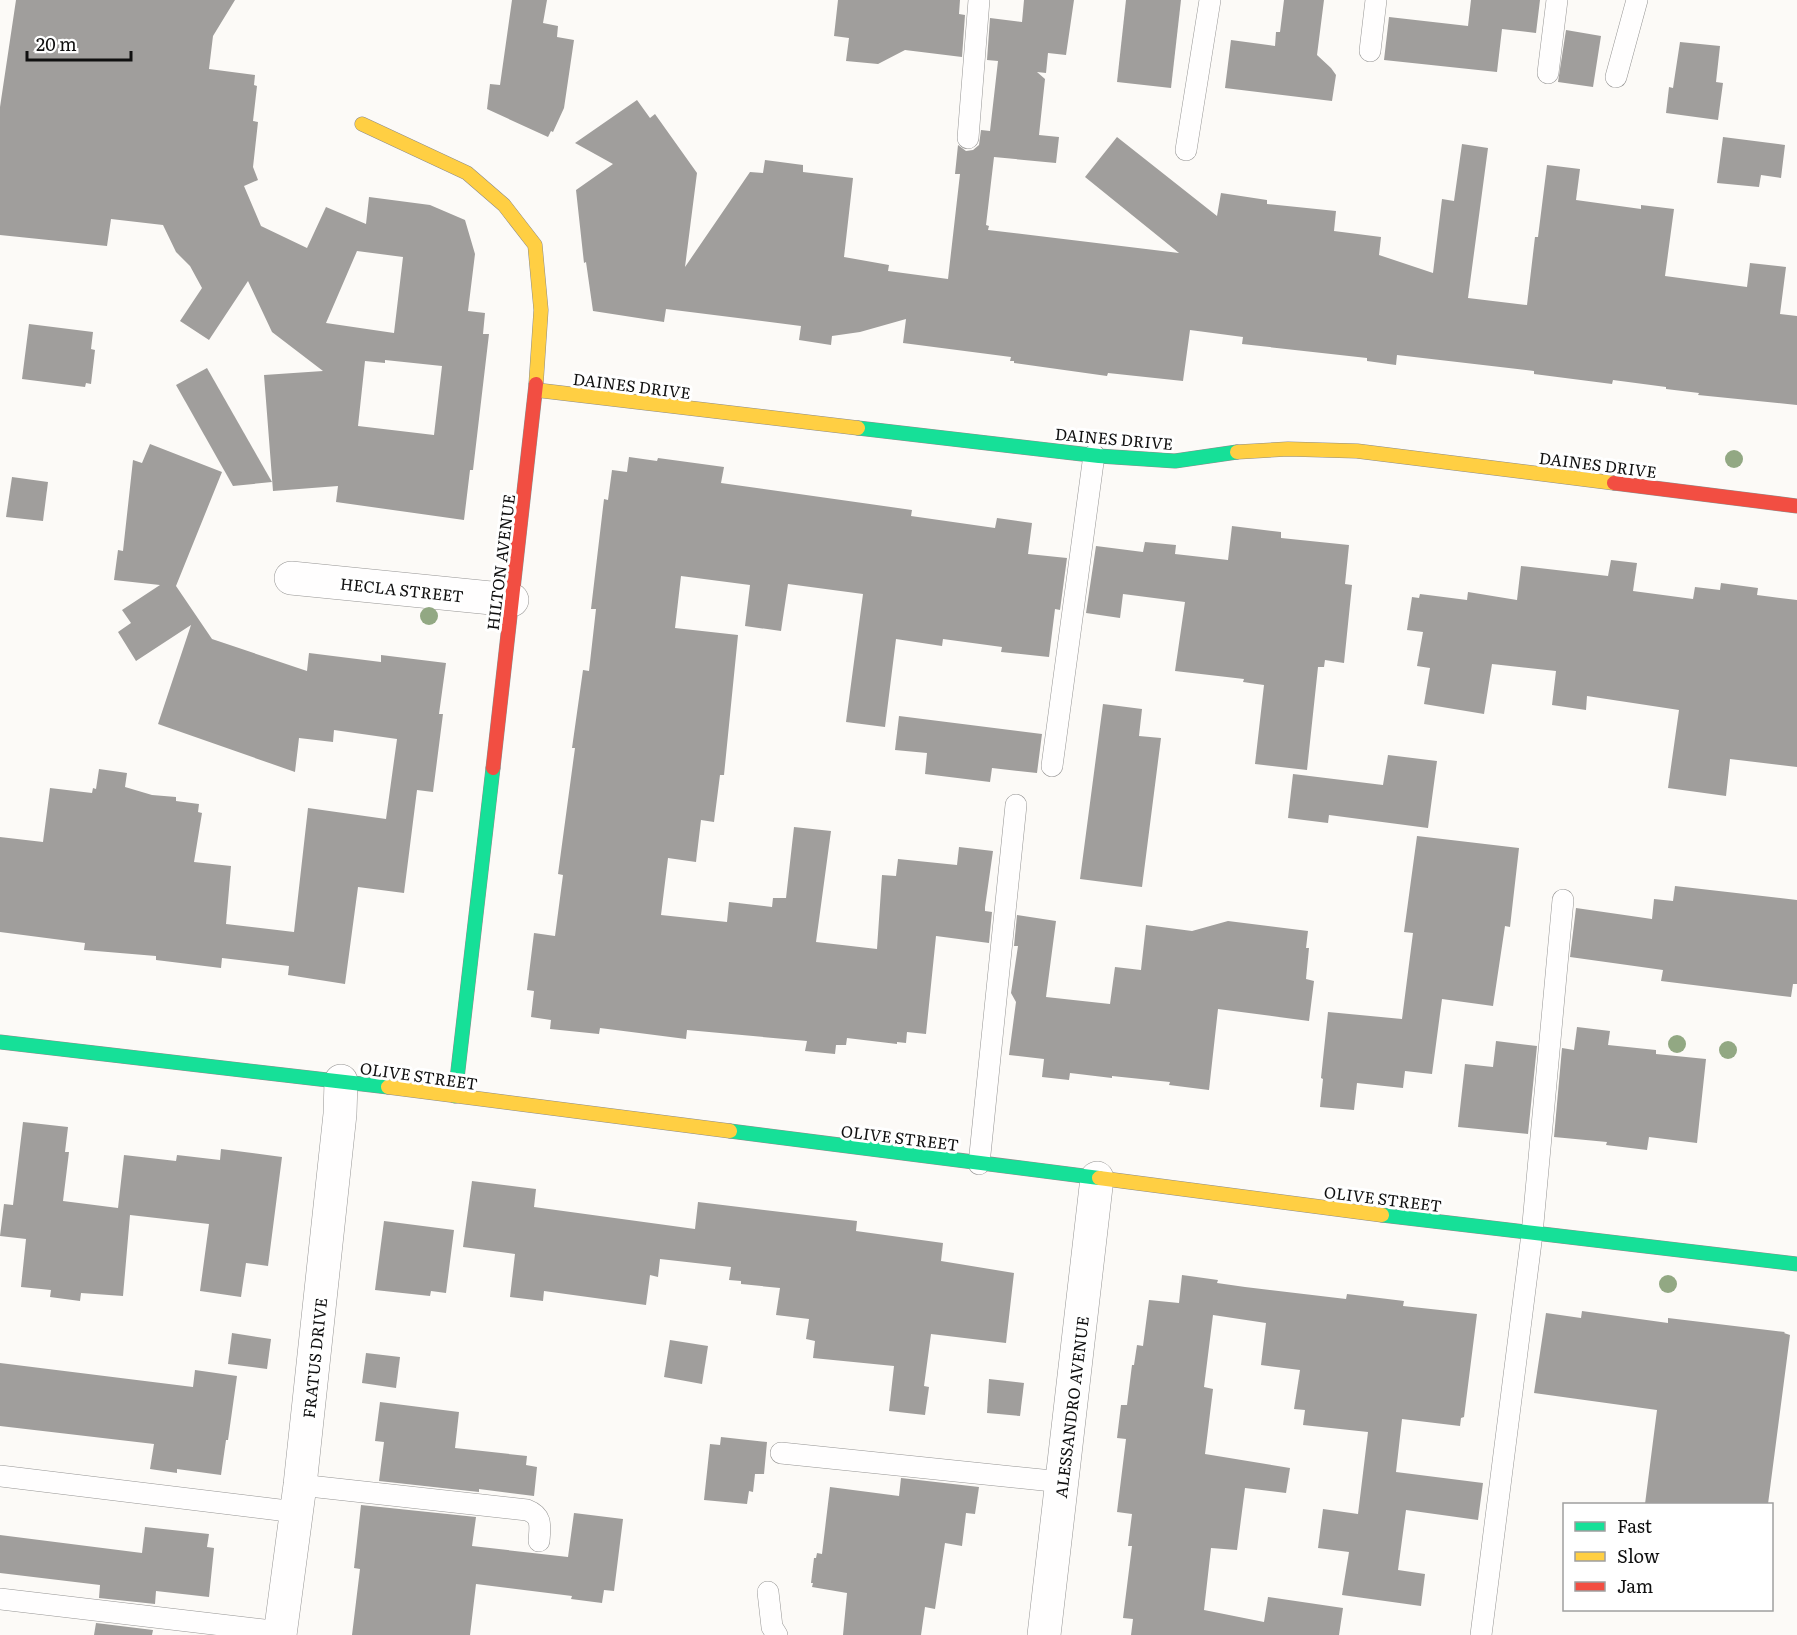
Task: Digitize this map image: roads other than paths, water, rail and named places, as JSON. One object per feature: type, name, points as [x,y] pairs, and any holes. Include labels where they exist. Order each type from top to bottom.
[{"type":"street","name":"HILTON AVENUE","points":[[362,124],[467,173],[504,205],[535,245],[541,310],[536,390],[455,1096]]},
{"type":"street","name":"DAINES DRIVE","points":[[536,390],[1094,455],[1175,461],[1229,453],[1288,449],[1357,451],[1797,506]]},
{"type":"street","name":"HECLA STREET","points":[[291,578],[512,600]]},
{"type":"street","name":"OLIVE STREET","points":[[0,1042],[341,1081],[1532,1234],[1797,1264]]},
{"type":"street","name":"FRATUS DRIVE","points":[[281,1634],[340,1114],[341,1081]]},
{"type":"street","name":"ALESSANDRO AVENUE","points":[[1044,1635],[1097,1178]]},
{"type":"lane","points":[[968,138],[979,0]]},
{"type":"lane","points":[[1186,150],[1210,0]]},
{"type":"lane","points":[[1370,51],[1376,0]]},
{"type":"lane","points":[[1548,73],[1557,0]]},
{"type":"lane","points":[[1616,77],[1637,0]]},
{"type":"lane","points":[[1052,766],[1094,455]]},
{"type":"lane","points":[[979,1164],[1016,805]]},
{"type":"lane","points":[[1481,1635],[1532,1234],[1563,900]]},
{"type":"lane","points":[[782,1453],[1062,1482]]},
{"type":"lane","points":[[0,1476],[298,1498],[527,1510],[536,1513],[540,1521],[539,1541]]},
{"type":"lane","points":[[768,1592],[772,1626],[777,1635]]},
{"type":"lane","points":[[0,1599],[281,1634]]}]
